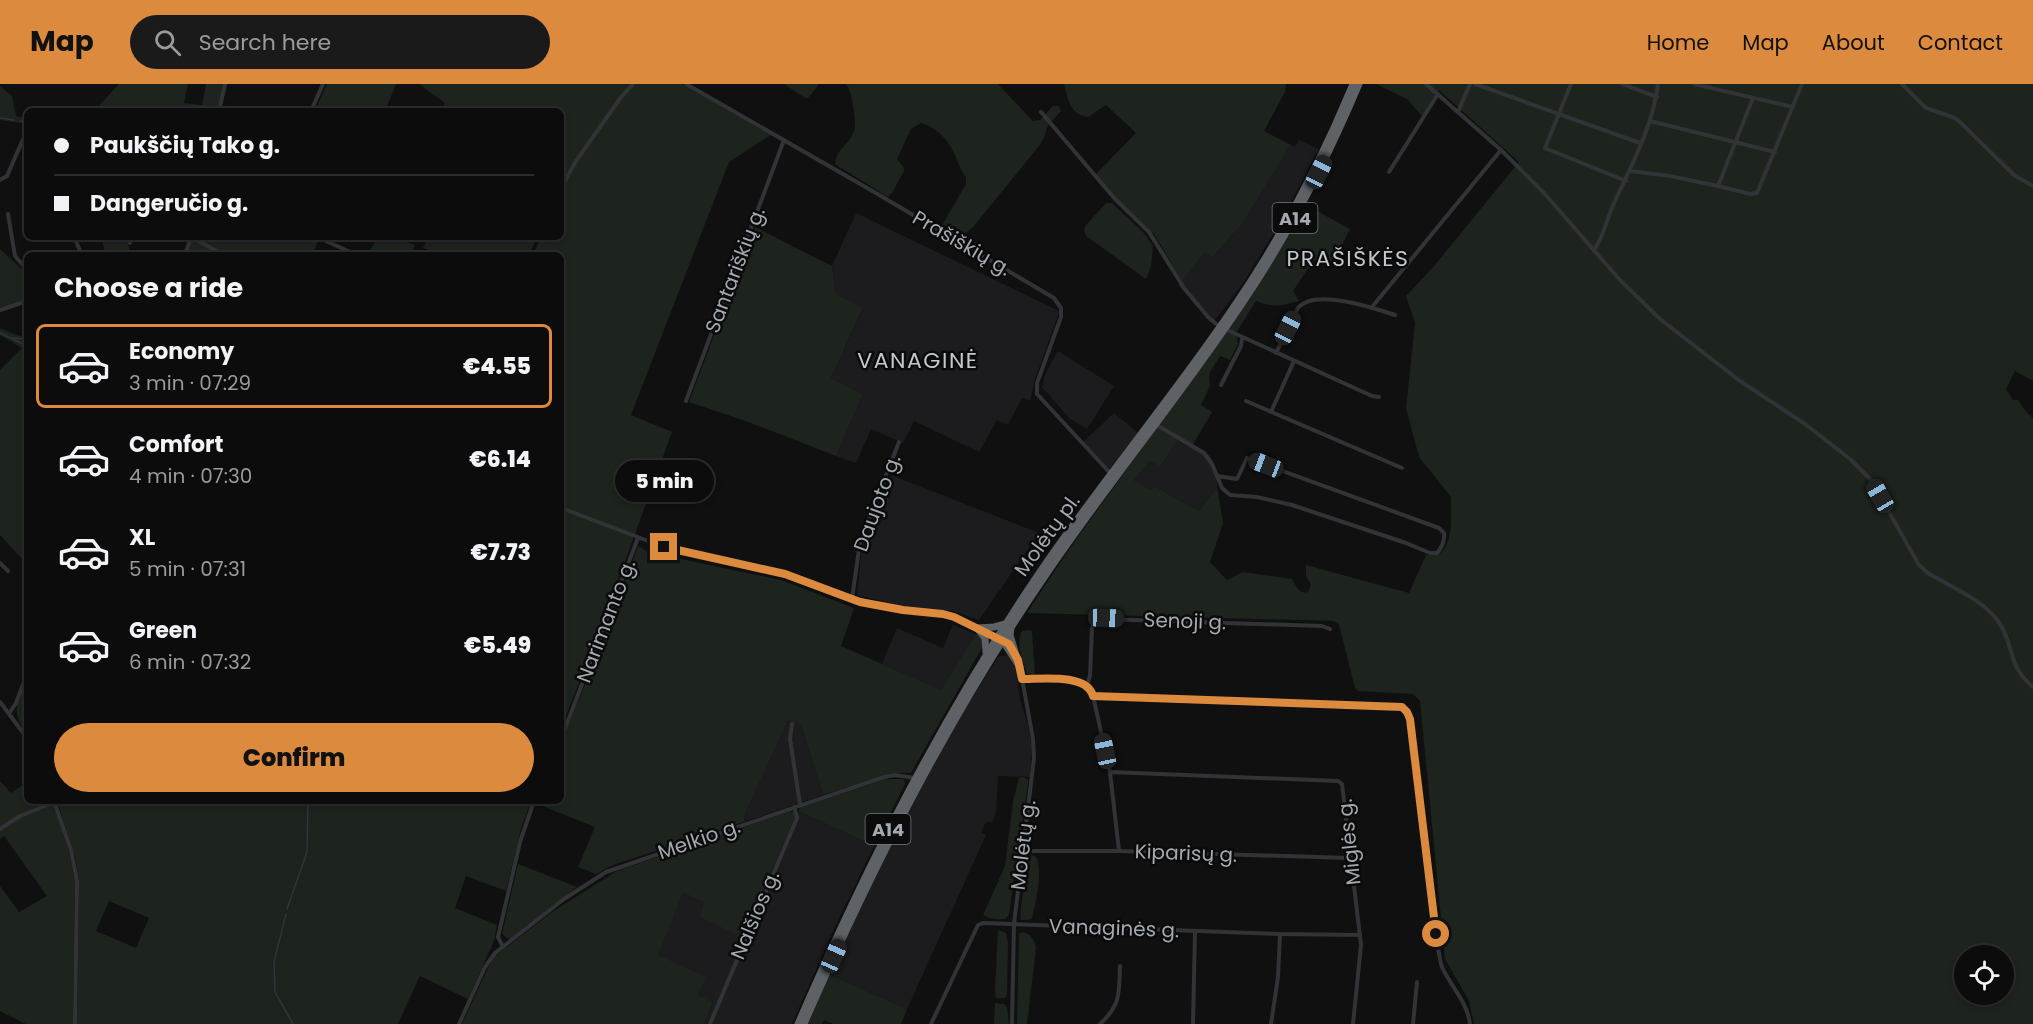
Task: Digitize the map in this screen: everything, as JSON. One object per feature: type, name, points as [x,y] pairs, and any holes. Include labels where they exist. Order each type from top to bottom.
[{"type":"highway","name":"Molėtų pl.","points":[[1006,626],[1155,424],[1222,328],[1296,206],[1323,153],[1353,84]]},
{"type":"highway","name":"Molėtų pl.","points":[[804,1024],[860,898],[894,829],[997,640],[1053,552],[1264,271],[1299,211],[1359,84]]},
{"type":"highway","points":[[977,628],[1006,626]]},
{"type":"highway","points":[[1006,626],[997,640],[1013,654],[1020,666]]},
{"type":"highway","points":[[1006,626],[1013,654]]},
{"type":"highway","points":[[977,628],[985,638],[989,655],[1013,654]]},
{"type":"highway","name":"Molėtų pl.","points":[[798,1024],[855,896],[915,778],[989,655]]},
{"type":"street","points":[[220,108],[225,84]]},
{"type":"street","points":[[312,108],[323,84]]},
{"type":"street","points":[[564,183],[576,161],[621,96],[633,84]]},
{"type":"street","name":"Prašiškių g.","points":[[686,84],[1054,298],[1061,308],[1061,317],[1037,383],[1037,394],[1111,475]]},
{"type":"street","points":[[1426,84],[1501,150],[1544,193],[1620,280],[1660,319],[1740,381],[1805,424],[1863,470],[1871,480],[1919,565],[1928,573],[1975,601],[1998,620],[2018,672],[2033,687]]},
{"type":"street","points":[[1458,112],[1470,84]]},
{"type":"street","points":[[1475,84],[1640,144]]},
{"type":"street","points":[[1571,84],[1545,148],[1626,181]]},
{"type":"street","points":[[1622,84],[1657,97]]},
{"type":"street","points":[[1594,250],[1626,181],[1650,121],[1658,84]]},
{"type":"street","points":[[1694,84],[1793,107]]},
{"type":"street","points":[[1630,171],[1670,176],[1750,194],[1756,193],[1802,84]]},
{"type":"street","points":[[1902,84],[1926,108],[1955,118],[2014,175],[2033,186]]},
{"type":"street","points":[[1389,172],[1438,94]]},
{"type":"street","points":[[1718,186],[1754,98]]},
{"type":"street","points":[[1041,112],[1115,199],[1149,232],[1184,288],[1209,317],[1222,328],[1276,354],[1379,397]]},
{"type":"street","points":[[1650,121],[1775,152]]},
{"type":"street","points":[[0,180],[7,176],[24,138]]},
{"type":"street","name":"Santariškių g.","points":[[686,401],[784,140]]},
{"type":"street","points":[[1372,307],[1501,150]]},
{"type":"street","points":[[8,214],[15,256],[24,266]]},
{"type":"street","points":[[196,240],[218,252]]},
{"type":"street","points":[[324,240],[350,252]]},
{"type":"street","points":[[1276,354],[1298,308],[1303,303],[1325,300],[1372,307],[1395,315]]},
{"type":"street","points":[[0,310],[24,302]]},
{"type":"street","points":[[1221,385],[1241,346],[1242,339]]},
{"type":"street","points":[[1271,412],[1294,361]]},
{"type":"street","points":[[1246,401],[1402,468]]},
{"type":"street","points":[[1155,424],[1204,453],[1212,464],[1217,476],[1222,488],[1230,495],[1257,497],[1292,505],[1430,553],[1437,553],[1445,535],[1439,528],[1247,458],[1238,479],[1217,476]]},
{"type":"street","name":"Daujoto g.","points":[[852,599],[860,542],[899,442]]},
{"type":"street","points":[[564,509],[683,552],[785,574],[852,599],[892,609],[943,614],[977,628],[997,640]]},
{"type":"street","name":"Narimanto g.","points":[[564,731],[638,537]]},
{"type":"street","points":[[0,562],[8,570]]},
{"type":"street","name":"Senoji g.","points":[[1087,684],[1090,676],[1092,630],[1095,621],[1101,619],[1322,626],[1330,629]]},
{"type":"street","name":"Molėtų g.","points":[[1012,1024],[1014,924],[1034,749],[1020,666]]},
{"type":"street","points":[[1022,679],[1056,679],[1087,684],[1093,696],[1110,772],[1119,851]]},
{"type":"street","points":[[10,712],[24,682]]},
{"type":"street","points":[[1093,696],[1396,706],[1407,712],[1410,719],[1438,948],[1442,966],[1463,1000],[1470,1024]]},
{"type":"street","points":[[0,702],[10,712],[24,733]]},
{"type":"street","points":[[792,724],[790,739],[800,804]]},
{"type":"street","name":"Miglės g.","points":[[1110,772],[1340,782],[1343,786],[1361,952],[1353,1024]]},
{"type":"street","name":"Melkio g.","points":[[459,1024],[488,963],[503,947],[564,899],[606,872],[884,777],[895,775],[915,778]]},
{"type":"street","points":[[0,829],[20,816],[50,804]]},
{"type":"street","points":[[56,804],[76,872],[75,1024]]},
{"type":"street","points":[[503,947],[498,937],[520,842],[533,804]]},
{"type":"street","name":"Nalšios g.","points":[[710,1024],[797,818],[794,807]]},
{"type":"street","name":"Kiparisų g.","points":[[1022,851],[1119,851],[1349,858]]},
{"type":"street","name":"Vanaginės g.","points":[[932,1024],[978,925],[983,923],[1360,935]]},
{"type":"street","points":[[1193,1024],[1195,931]]},
{"type":"street","points":[[1271,1024],[1278,977],[1280,934]]},
{"type":"street","points":[[1100,1024],[1118,1002],[1120,966]]},
{"type":"street","points":[[1413,1024],[1417,982]]},
{"type":"shaded area","points":[[119,84],[188,84],[184,103],[202,105],[206,84],[223,84],[218,108],[97,108]]},
{"type":"shaded area","points":[[327,84],[396,84],[386,108],[316,108]]},
{"type":"shaded area","points":[[419,84],[682,84],[771,135],[729,162],[631,415],[672,432],[599,633],[564,720],[564,252],[534,252],[540,240],[564,240],[564,108],[442,108],[445,103]]},
{"type":"shaded area","points":[[784,84],[819,84],[808,98],[805,98]]},
{"type":"shaded area","points":[[846,84],[998,84],[1033,121],[1040,120],[1053,106],[1059,106],[1061,111],[1047,127],[1039,146],[973,227],[960,238],[941,227],[966,184],[966,177],[947,142],[931,127],[921,123],[911,129],[897,159],[904,171],[888,197],[835,164],[838,154],[852,136],[855,127],[852,100]]},
{"type":"shaded area","points":[[1064,84],[1286,84],[1285,92],[1264,131],[1291,145],[1242,224],[1212,258],[1205,252],[1182,281],[1154,234],[1114,196],[1096,174],[1136,133],[1106,105],[1088,117],[1077,113],[1071,105]]},
{"type":"shaded area","points":[[1376,84],[2033,84],[2033,381],[2015,371],[2006,389],[2013,400],[2018,400],[2033,418],[2033,1024],[1474,1024],[1469,1001],[1445,959],[1420,701],[1413,694],[1358,691],[1355,688],[1339,625],[1334,621],[1027,613],[1061,561],[1241,310],[1306,205],[1350,229],[1331,268],[1314,260],[1293,291],[1299,301],[1278,306],[1256,301],[1236,333],[1238,344],[1230,360],[1220,356],[1209,374],[1210,386],[1201,405],[1212,412],[1191,448],[1178,440],[1160,467],[1150,461],[1134,480],[1149,489],[1156,487],[1199,511],[1217,487],[1223,523],[1210,562],[1227,580],[1243,572],[1292,579],[1298,589],[1305,593],[1311,585],[1306,576],[1306,565],[1409,593],[1426,555],[1438,555],[1447,544],[1451,520],[1451,497],[1419,457],[1406,408],[1415,323],[1406,296],[1435,265],[1519,162],[1439,90],[1422,116],[1407,99]]},
{"type":"shaded area","points":[[0,86],[12,96],[16,116],[24,117],[24,124],[0,120]]},
{"type":"shaded area","points":[[1299,140],[1319,149],[1282,219],[1244,282],[1211,323],[1178,285],[1205,252],[1212,258],[1242,224],[1291,145],[1295,147]]},
{"type":"shaded area","points":[[1106,203],[1112,203],[1143,232],[1153,246],[1151,267],[1146,279],[1086,236],[1084,230],[1086,225]]},
{"type":"shaded area","points":[[856,213],[1057,310],[1059,313],[1035,379],[1030,401],[1022,398],[1008,425],[997,420],[979,452],[914,421],[903,443],[871,429],[856,463],[836,456],[863,394],[831,378],[863,309],[836,294],[832,266]]},
{"type":"shaded area","points":[[755,227],[832,266],[836,294],[863,308],[831,378],[863,394],[836,456],[689,402]]},
{"type":"shaded area","points":[[102,240],[127,240],[130,252],[105,252]]},
{"type":"shaded area","points":[[191,240],[318,240],[314,252],[186,252]]},
{"type":"shaded area","points":[[376,240],[401,240],[415,245],[412,252],[370,252]]},
{"type":"shaded area","points":[[427,240],[536,240],[530,252],[433,252],[423,248]]},
{"type":"shaded area","points":[[0,249],[24,271],[24,300],[0,308]]},
{"type":"shaded area","points":[[0,328],[19,336],[24,335],[24,561],[0,535],[0,370],[22,348],[0,335]]},
{"type":"shaded area","points":[[1058,351],[1114,386],[1087,429],[1069,418],[1042,387],[1046,373]]},
{"type":"shaded area","points":[[1114,413],[1138,433],[1109,469],[1083,442]]},
{"type":"shaded area","points":[[1178,440],[1191,447],[1193,444],[1210,456],[1218,473],[1217,487],[1199,511],[1156,487],[1149,489],[1134,480],[1150,461],[1160,467]]},
{"type":"shaded area","points":[[891,475],[1039,533],[979,620],[953,611],[897,605],[857,595],[862,546]]},
{"type":"shaded area","points":[[638,546],[648,552],[781,580],[854,608],[841,646],[941,690],[976,634],[982,638],[983,646],[911,773],[891,773],[823,795],[801,724],[788,721],[745,814],[744,822],[613,865],[596,874],[578,867],[595,827],[538,804],[564,804],[564,736],[607,631]]},
{"type":"shaded area","points":[[953,625],[976,634],[942,691],[882,664],[897,628],[943,648]]},
{"type":"shaded area","points":[[1022,631],[1032,631],[1035,676],[1027,674],[1019,647]]},
{"type":"shaded area","points":[[1008,655],[1016,666],[1020,700],[1032,747],[1030,777],[998,776],[996,813],[992,822],[986,822],[981,832],[986,835],[907,1009],[829,974],[861,901],[954,725],[999,656]]},
{"type":"shaded area","points":[[24,686],[24,730],[18,719],[18,701]]},
{"type":"shaded area","points":[[788,721],[801,723],[823,795],[744,822],[745,814]]},
{"type":"shaded area","points":[[1019,778],[1028,779],[1028,783],[1009,914],[1004,919],[991,918],[983,915],[1005,866],[1013,801]]},
{"type":"shaded area","points":[[885,779],[904,779],[905,784],[874,846],[798,811],[800,808]]},
{"type":"shaded area","points":[[0,781],[11,793],[24,784],[24,804],[54,804],[69,852],[75,882],[73,1024],[26,1024],[0,1011],[0,886],[19,912],[47,896],[4,836],[0,839]]},
{"type":"shaded area","points":[[58,804],[530,804],[521,829],[506,891],[466,876],[455,908],[497,925],[494,941],[468,999],[420,976],[398,1024],[77,1024],[79,881],[75,856]],"holes":[[[109,901],[149,918],[136,948],[96,931]]]},
{"type":"shaded area","points":[[798,811],[874,846],[792,1024],[704,1024],[713,1003],[698,995],[657,955],[683,893],[704,902],[760,895]]},
{"type":"shaded area","points":[[798,811],[742,937],[700,917],[704,902],[683,893],[658,955],[706,977],[698,995],[713,1002],[704,1024],[462,1024],[495,956],[552,912],[617,871],[788,812]]},
{"type":"shaded area","points":[[1028,856],[1036,857],[1039,870],[1037,895],[1032,918],[1021,920]]},
{"type":"shaded area","points":[[518,864],[577,887],[511,938],[507,938],[502,934]]},
{"type":"shaded area","points":[[998,930],[1006,933],[1008,943],[1005,998],[996,998],[995,991]]},
{"type":"shaded area","points":[[1023,932],[1032,938],[1036,948],[1027,1024],[1017,1024],[1019,934]]},
{"type":"shaded area","points":[[829,974],[907,1009],[901,1024],[833,1024],[824,1020],[822,1024],[808,1024]]},
{"type":"shaded area","points":[[995,1003],[1004,1004],[1007,1007],[1009,1024],[994,1024]]},
{"type":"waterway","points":[[0,118],[14,120]]},
{"type":"waterway","points":[[0,333],[24,346]]},
{"type":"waterway","points":[[13,338],[24,339]]},
{"type":"waterway","points":[[287,909],[307,852],[308,804]]},
{"type":"waterway","points":[[286,914],[274,962],[275,992],[293,1024]]},
{"type":"district","name":"PRAŠIŠKĖS","points":[[1348,258]]},
{"type":"district","name":"VANAGINĖ","points":[[918,360]]},
{"type":"route","points":[[664,547],[785,574],[860,602],[892,609],[948,615],[1009,644],[1018,660],[1022,679],[1082,682],[1087,684],[1093,696],[1402,707],[1410,719],[1436,934]]}]
